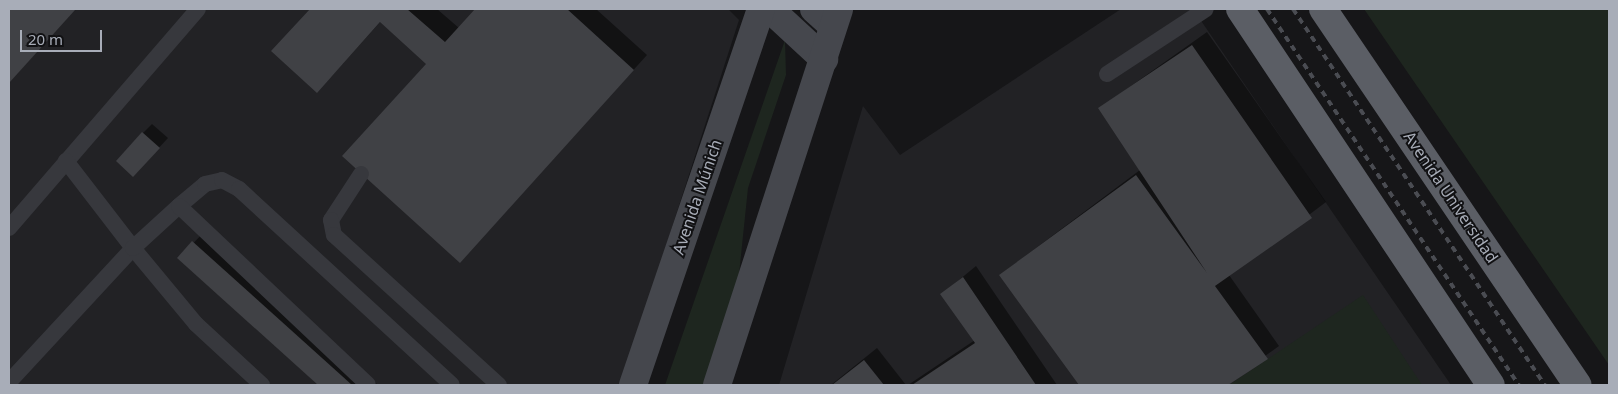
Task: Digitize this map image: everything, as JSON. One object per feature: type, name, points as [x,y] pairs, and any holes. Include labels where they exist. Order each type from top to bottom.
[{"type":"highway","points":[[1240,9],[1491,385]]},
{"type":"highway","name":"Avenida Universidad","points":[[1323,9],[1578,385]]},
{"type":"main road","name":"Avenida Múnich","points":[[633,385],[760,9]]},
{"type":"main road","points":[[770,9],[824,59]]},
{"type":"main road","points":[[717,385],[824,59],[829,14]]},
{"type":"lane","points":[[9,228],[198,9]]},
{"type":"lane","points":[[1107,74],[1206,9]]},
{"type":"lane","points":[[66,161],[133,248],[196,324],[262,385]]},
{"type":"lane","points":[[361,174],[331,220],[334,235],[501,385]]},
{"type":"lane","points":[[9,382],[133,248],[205,184],[222,180],[239,189],[452,385]]},
{"type":"lane","points":[[179,206],[368,385]]},
{"type":"shaded area","points":[[9,9],[728,9],[739,20],[621,385],[9,385]]},
{"type":"shaded area","points":[[1121,9],[1193,9],[1451,385],[779,385],[863,106],[900,155]]},
{"type":"shaded area","points":[[1364,9],[1609,9],[1609,365]]},
{"type":"shaded area","points":[[785,40],[786,75],[748,188],[738,284],[703,385],[665,385]]},
{"type":"shaded area","points":[[1363,295],[1422,385],[1229,385]]},
{"type":"building","points":[[9,9],[76,9],[9,83]]},
{"type":"building","points":[[310,9],[407,9],[445,42],[475,9],[567,9],[634,70],[460,263],[342,156],[426,64],[380,22],[317,93],[271,51]]},
{"type":"building","points":[[1192,45],[1312,218],[1215,286],[1268,359],[1228,385],[1079,385],[999,275],[1136,175],[1207,273],[1098,108]]},
{"type":"building","points":[[142,132],[160,148],[133,177],[116,161]]},
{"type":"building","points":[[192,241],[352,385],[318,385],[177,258]]},
{"type":"building","points":[[963,277],[1036,385],[912,385],[975,343],[940,294]]},
{"type":"building","points":[[864,360],[884,385],[832,385]]},
{"type":"railway","points":[[1267,9],[1519,385]]},
{"type":"railway","points":[[1293,9],[1545,385]]}]
